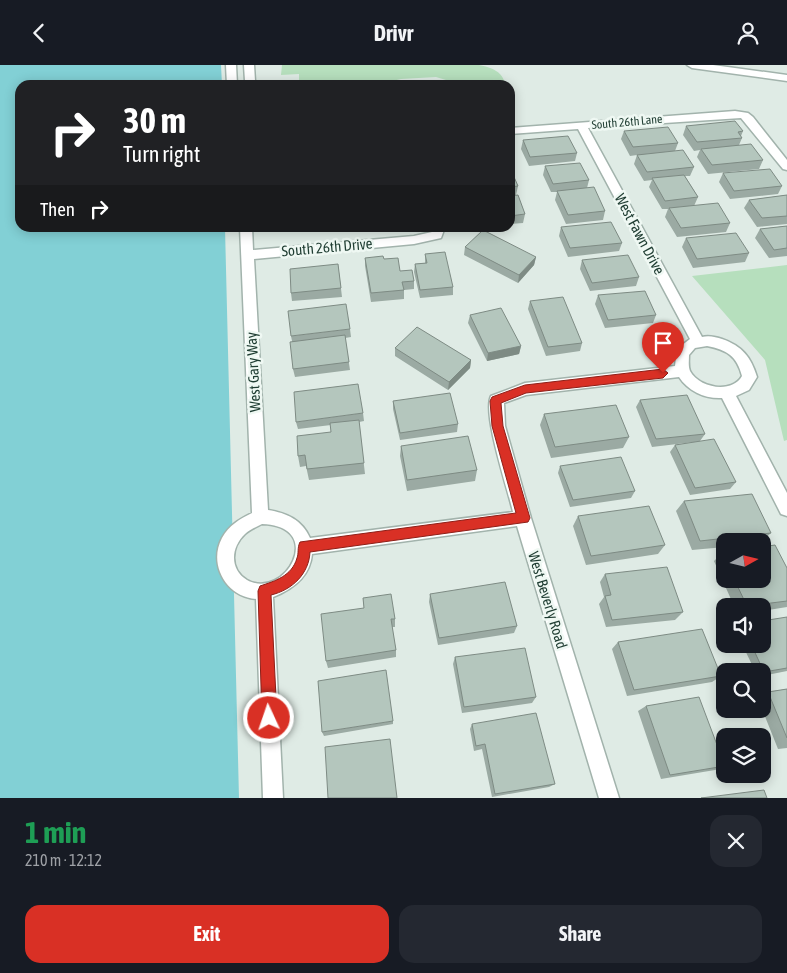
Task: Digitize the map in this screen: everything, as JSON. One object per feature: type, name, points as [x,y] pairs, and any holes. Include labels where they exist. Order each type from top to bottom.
[{"type":"street","points":[[231,65],[232,80]]},
{"type":"street","points":[[249,65],[250,80]]},
{"type":"street","points":[[692,65],[787,78]]},
{"type":"street","name":"South 26th Lane","points":[[515,131],[726,113],[744,115],[756,126],[787,167]]},
{"type":"street","name":"West Fawn Drive","points":[[582,126],[698,342]]},
{"type":"street","name":"West Gary Way","points":[[246,232],[260,517]]},
{"type":"street","name":"South 26th Drive","points":[[247,255],[414,240],[435,232]]},
{"type":"street","points":[[698,342],[717,343],[727,346],[743,359],[748,366],[749,374],[748,381],[743,387],[727,393],[706,391],[696,385],[682,371],[680,358],[682,353],[691,344],[698,342]]},
{"type":"street","name":"West Beverly Road","points":[[609,798],[524,518],[498,426],[496,401],[525,389],[682,371]]},
{"type":"street","points":[[727,393],[787,509]]},
{"type":"street","points":[[260,517],[273,517],[284,520],[294,526],[301,535],[304,547],[304,558],[298,570],[289,580],[278,587],[264,591],[253,591],[238,584],[228,573],[224,563],[224,553],[232,534],[240,526],[260,517]]},
{"type":"street","points":[[304,547],[524,518]]},
{"type":"street","points":[[264,591],[273,798]]},
{"type":"green space","points":[[282,65],[479,65],[496,71],[504,80],[446,80],[436,77],[397,80],[299,80],[299,74],[281,75]]},
{"type":"green space","points":[[787,265],[787,440],[784,441],[765,360],[692,276]]},
{"type":"water","points":[[0,65],[221,65],[222,80],[15,80],[15,232],[225,232],[239,798],[0,798]]},
{"type":"building","points":[[735,121],[743,131],[738,132],[742,138],[697,142],[686,126]]},
{"type":"building","points":[[668,127],[678,143],[633,147],[624,131]]},
{"type":"building","points":[[568,136],[577,153],[530,157],[523,140]]},
{"type":"building","points":[[751,144],[763,160],[712,165],[701,149]]},
{"type":"building","points":[[683,150],[694,167],[647,172],[637,155]]},
{"type":"building","points":[[580,163],[589,180],[553,184],[545,166]]},
{"type":"building","points":[[770,169],[782,186],[734,191],[723,173]]},
{"type":"building","points":[[684,175],[698,197],[665,201],[652,178]]},
{"type":"building","points":[[594,187],[605,211],[568,215],[557,191]]},
{"type":"building","points":[[515,195],[518,195],[525,214],[515,215]]},
{"type":"building","points":[[787,195],[787,216],[762,218],[749,200]]},
{"type":"building","points":[[718,203],[730,223],[681,228],[669,208]]},
{"type":"building","points":[[611,222],[622,243],[570,248],[561,227]]},
{"type":"building","points":[[787,226],[787,248],[774,250],[760,229]]},
{"type":"building","points":[[481,232],[487,232],[536,257],[519,275],[465,247]]},
{"type":"building","points":[[736,233],[749,253],[697,259],[686,238]]},
{"type":"building","points":[[445,252],[453,287],[420,290],[415,264],[427,263],[425,254]]},
{"type":"building","points":[[628,255],[639,277],[592,283],[582,260]]},
{"type":"building","points":[[383,256],[384,259],[398,258],[400,271],[412,270],[414,281],[402,282],[404,290],[371,293],[365,258]]},
{"type":"building","points":[[338,264],[341,288],[291,293],[290,269]]},
{"type":"building","points":[[645,291],[656,315],[608,320],[598,295]]},
{"type":"building","points":[[563,297],[582,343],[548,347],[530,301]]},
{"type":"building","points":[[346,304],[350,329],[291,336],[288,311]]},
{"type":"building","points":[[501,308],[521,346],[488,353],[470,315]]},
{"type":"building","points":[[417,327],[471,360],[449,382],[395,348]]},
{"type":"building","points":[[345,335],[349,362],[293,369],[290,342]]},
{"type":"building","points":[[358,384],[363,413],[296,422],[294,392]]},
{"type":"building","points":[[450,393],[458,424],[400,433],[393,401]]},
{"type":"building","points":[[687,395],[705,434],[656,439],[640,400]]},
{"type":"building","points":[[616,405],[629,437],[555,447],[544,414]]},
{"type":"building","points":[[359,420],[364,463],[307,469],[305,455],[298,456],[297,436],[331,432],[330,423]]},
{"type":"building","points":[[468,436],[477,470],[407,480],[401,446]]},
{"type":"building","points":[[714,439],[736,482],[695,488],[675,445]]},
{"type":"building","points":[[621,457],[635,491],[573,500],[560,466]]},
{"type":"building","points":[[752,494],[771,533],[716,533],[716,539],[700,541],[684,501]]},
{"type":"building","points":[[649,506],[665,545],[591,556],[578,516]]},
{"type":"building","points":[[775,545],[787,568],[787,601],[771,603],[771,598],[743,598],[738,588],[771,588],[771,546]]},
{"type":"building","points":[[667,567],[683,612],[612,620],[605,596],[611,595],[605,574]]},
{"type":"building","points":[[505,582],[517,626],[439,638],[430,594]]},
{"type":"building","points":[[391,594],[395,619],[391,619],[396,650],[326,661],[321,614],[364,608],[363,598]]},
{"type":"building","points":[[787,617],[787,668],[771,671],[771,663],[760,663],[755,653],[771,653],[771,620]]},
{"type":"building","points":[[702,629],[716,664],[716,677],[634,690],[618,642]]},
{"type":"building","points":[[525,648],[536,697],[464,707],[455,657]]},
{"type":"building","points":[[386,670],[393,721],[322,732],[318,681]]},
{"type":"building","points":[[787,689],[787,738],[771,699],[771,692]]},
{"type":"building","points":[[699,697],[716,742],[716,767],[670,775],[646,706]]},
{"type":"building","points":[[536,713],[555,784],[495,794],[485,744],[476,746],[472,724]]},
{"type":"building","points":[[390,739],[397,798],[328,798],[325,747]]},
{"type":"building","points":[[764,790],[767,798],[701,798]]},
{"type":"route","points":[[269,718],[264,591],[278,587],[289,580],[298,570],[304,558],[304,547],[524,518],[498,426],[496,401],[525,389],[663,373]]}]
